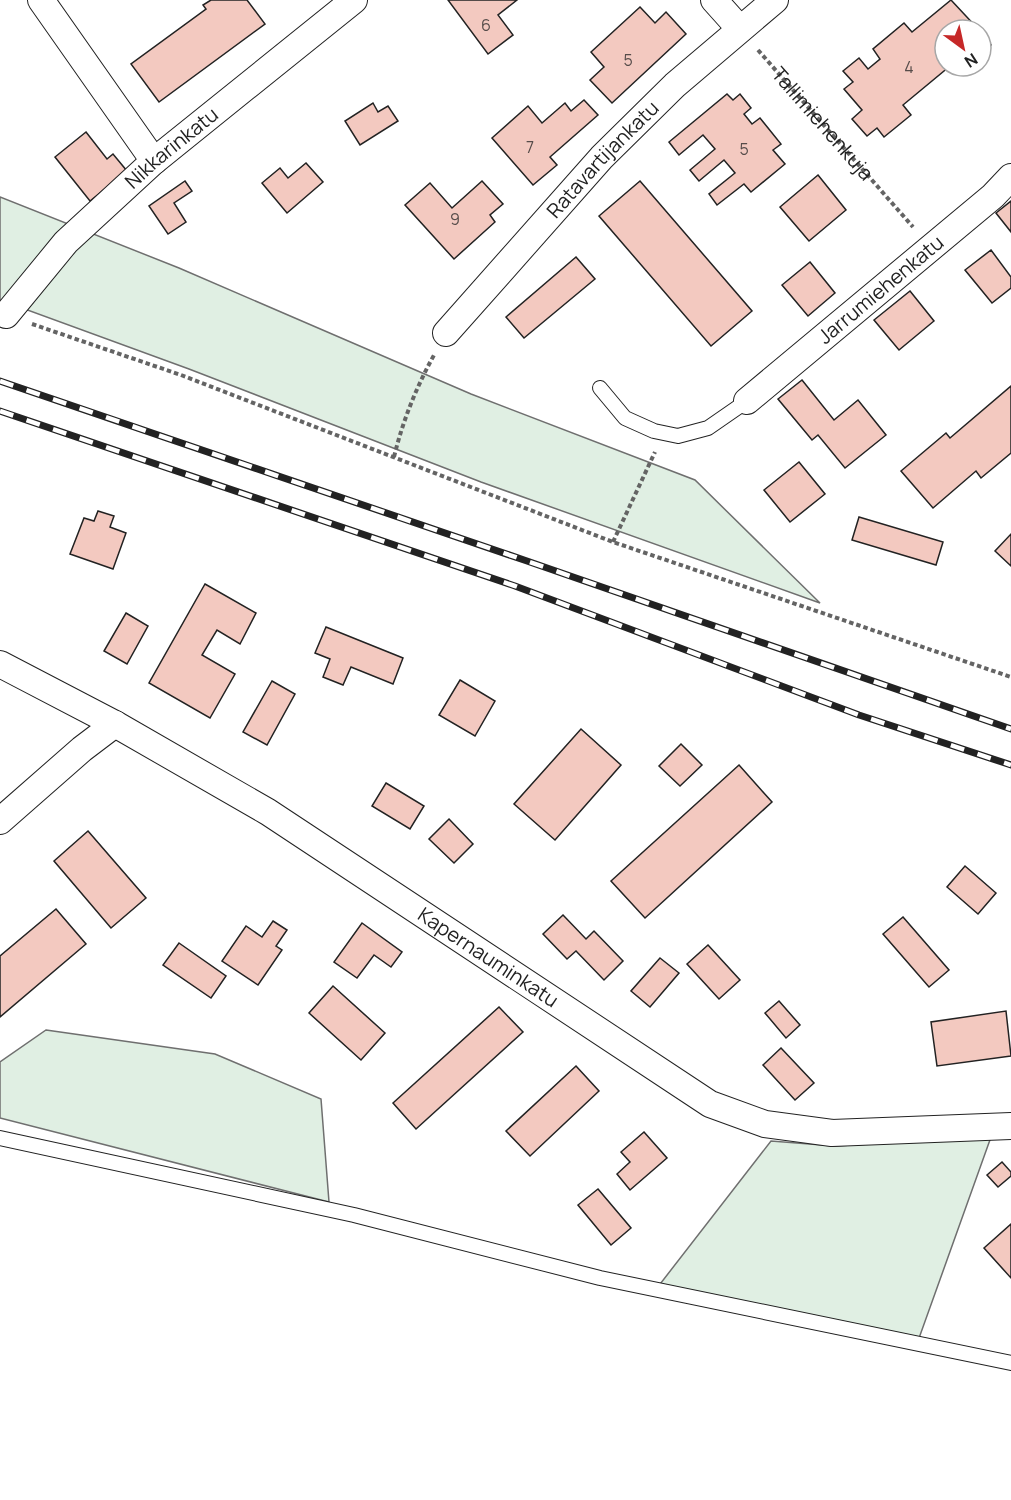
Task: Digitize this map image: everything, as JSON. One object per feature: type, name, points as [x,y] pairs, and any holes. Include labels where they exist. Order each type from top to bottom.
[{"type":"street","points":[[41,0],[154,161]]},
{"type":"street","name":"Nikkarinkatu","points":[[6,315],[66,242],[154,161],[354,0]]},
{"type":"street","points":[[714,0],[740,29]]},
{"type":"street","name":"Ratavartijankatu","points":[[446,333],[602,157],[675,86],[775,0]]},
{"type":"street","name":"Jarrumiehenkatu","points":[[747,401],[993,196],[1011,177]]},
{"type":"street","name":"Kapernauminkatu","points":[[0,664],[115,724],[268,812],[710,1104],[765,1124],[832,1133],[1011,1126]]},
{"type":"street","points":[[0,821],[82,748],[115,724]]},
{"type":"lane","points":[[600,388],[625,418],[668,435],[678,436],[708,428],[747,401]]},
{"type":"lane","points":[[0,1138],[354,1215],[600,1278],[1011,1363]]},
{"type":"path","name":"Tallimiehenkuja","points":[[740,29],[931,248]]},
{"type":"path","points":[[6,315],[181,375],[613,542],[1011,676]]},
{"type":"path","points":[[394,457],[403,420],[416,388],[446,333]]},
{"type":"path","points":[[613,542],[653,456],[668,435]]},
{"type":"green space","points":[[0,197],[179,268],[471,394],[695,480],[820,603],[481,482],[189,369],[0,300]]},
{"type":"green space","points":[[46,1030],[215,1054],[321,1099],[329,1202],[0,1118],[0,1062]]},
{"type":"green space","points":[[991,1137],[918,1341],[657,1288],[771,1141],[835,1146]]},
{"type":"building","points":[[211,0],[247,0],[265,24],[159,102],[131,64],[206,9],[203,5]]},
{"type":"building","points":[[448,0],[517,0],[498,15],[513,35],[488,54]]},
{"type":"building","points":[[951,0],[968,18],[933,18],[933,78],[936,78],[903,105],[911,115],[884,137],[877,128],[867,136],[852,119],[862,110],[844,89],[853,82],[843,71],[859,58],[868,69],[880,59],[873,49],[904,23],[912,32]]},
{"type":"building","points":[[640,7],[655,23],[666,12],[686,34],[612,103],[590,80],[604,67],[591,52]]},
{"type":"building","points":[[727,94],[733,100],[740,94],[751,108],[744,114],[752,124],[760,118],[781,144],[773,150],[785,164],[751,192],[744,184],[717,205],[709,194],[735,173],[724,160],[699,181],[690,170],[715,149],[703,135],[679,155],[669,142]]},
{"type":"building","points":[[584,100],[598,115],[550,157],[557,165],[533,185],[492,138],[528,106],[542,123],[565,103],[571,111]]},
{"type":"building","points":[[373,103],[378,112],[388,106],[398,121],[360,145],[345,121]]},
{"type":"building","points":[[86,132],[107,159],[113,154],[127,171],[90,201],[55,157]]},
{"type":"building","points":[[306,163],[323,182],[287,213],[262,183],[280,168],[288,178]]},
{"type":"building","points":[[818,175],[846,210],[809,241],[780,207]]},
{"type":"building","points":[[185,181],[192,191],[174,203],[186,222],[168,234],[149,206]]},
{"type":"building","points":[[482,181],[503,204],[490,215],[495,222],[454,259],[405,205],[430,183],[452,208]]},
{"type":"building","points":[[640,181],[752,311],[711,346],[599,216]]},
{"type":"building","points":[[1011,201],[1011,232],[996,213]]},
{"type":"building","points":[[991,250],[1011,277],[1011,288],[992,303],[965,270]]},
{"type":"building","points":[[576,257],[595,279],[524,338],[506,317]]},
{"type":"building","points":[[810,262],[835,293],[808,316],[782,285]]},
{"type":"building","points":[[910,291],[934,321],[899,350],[874,320]]},
{"type":"building","points":[[802,380],[834,420],[858,400],[886,435],[845,468],[818,435],[812,440],[778,399]]},
{"type":"building","points":[[1011,386],[1011,453],[981,478],[976,471],[933,508],[901,471],[946,433],[950,438]]},
{"type":"building","points":[[799,462],[825,494],[790,522],[764,490]]},
{"type":"building","points":[[98,511],[114,516],[110,527],[126,533],[113,569],[70,554],[84,518],[94,521]]},
{"type":"building","points":[[859,517],[943,542],[936,565],[852,540]]},
{"type":"building","points":[[1011,534],[1011,566],[995,551]]},
{"type":"building","points":[[205,584],[256,613],[240,644],[217,630],[202,655],[235,674],[210,718],[149,683]]},
{"type":"building","points":[[126,613],[148,626],[127,664],[104,651]]},
{"type":"building","points":[[326,627],[403,658],[393,684],[351,667],[343,685],[323,677],[330,659],[315,653]]},
{"type":"building","points":[[460,680],[495,701],[475,736],[439,715]]},
{"type":"building","points":[[272,681],[295,694],[267,745],[243,732]]},
{"type":"building","points":[[581,729],[621,765],[555,840],[514,804]]},
{"type":"building","points":[[681,744],[702,765],[680,786],[659,766]]},
{"type":"building","points":[[739,765],[772,802],[645,918],[611,881]]},
{"type":"building","points":[[386,783],[424,806],[410,829],[372,806]]},
{"type":"building","points":[[449,819],[473,844],[454,863],[429,839]]},
{"type":"building","points":[[88,831],[146,898],[111,928],[54,861]]},
{"type":"building","points":[[965,866],[996,893],[978,914],[947,887]]},
{"type":"building","points":[[56,909],[86,944],[0,1017],[0,956]]},
{"type":"building","points":[[563,915],[586,939],[594,931],[623,961],[604,980],[576,951],[567,959],[543,934]]},
{"type":"building","points":[[903,917],[949,970],[929,987],[883,934]]},
{"type":"building","points":[[273,921],[287,930],[276,946],[282,950],[258,985],[222,961],[246,926],[262,937]]},
{"type":"building","points":[[362,923],[402,952],[391,967],[374,955],[357,978],[334,962]]},
{"type":"building","points":[[179,943],[226,976],[211,998],[163,965]]},
{"type":"building","points":[[708,945],[740,980],[719,999],[687,964]]},
{"type":"building","points":[[660,958],[679,973],[650,1007],[631,991]]},
{"type":"building","points":[[333,986],[385,1033],[361,1060],[309,1013]]},
{"type":"building","points":[[779,1001],[800,1025],[786,1038],[765,1013]]},
{"type":"building","points":[[499,1007],[523,1032],[416,1129],[393,1103]]},
{"type":"building","points":[[1006,1011],[1011,1056],[937,1066],[931,1022]]},
{"type":"building","points":[[781,1048],[814,1083],[795,1100],[763,1065]]},
{"type":"building","points":[[576,1066],[599,1091],[530,1156],[506,1131]]},
{"type":"building","points":[[644,1132],[667,1158],[630,1190],[617,1174],[630,1162],[621,1152]]},
{"type":"building","points":[[1002,1162],[1011,1172],[1011,1176],[998,1187],[987,1175]]},
{"type":"building","points":[[598,1189],[631,1228],[611,1245],[578,1205]]},
{"type":"building","points":[[1011,1224],[1011,1278],[984,1248]]},
{"type":"railway","points":[[0,381],[1011,729]]},
{"type":"railway","points":[[0,411],[515,586],[859,715],[1011,765]]}]
